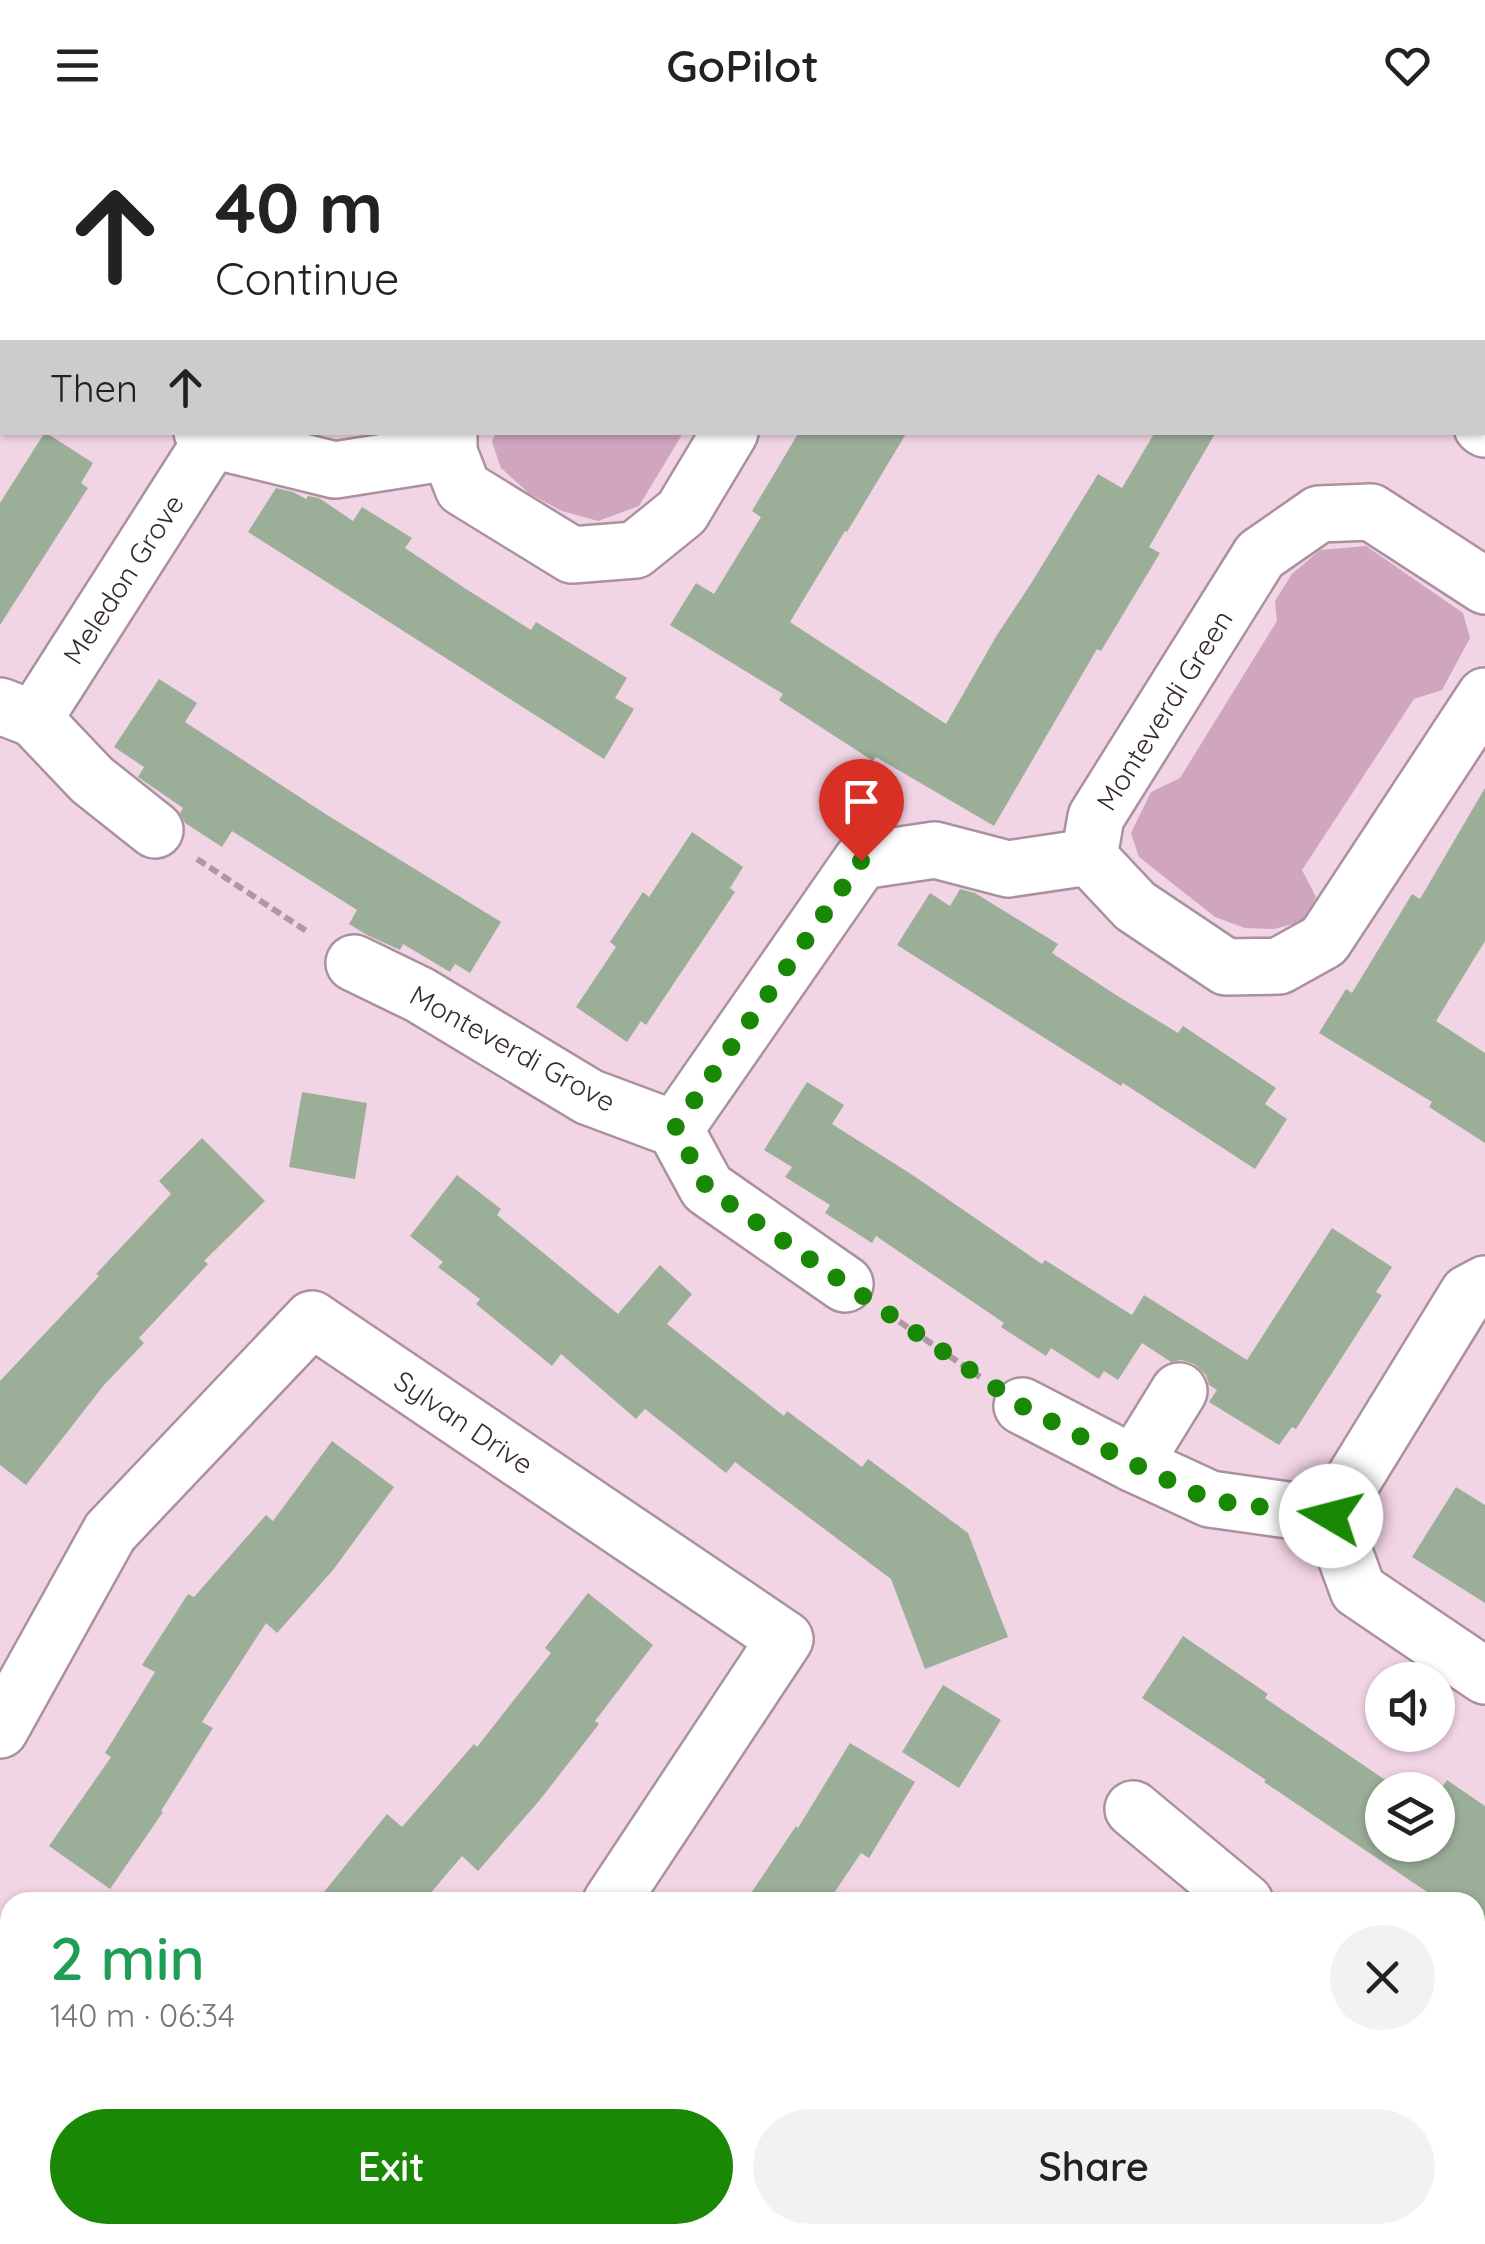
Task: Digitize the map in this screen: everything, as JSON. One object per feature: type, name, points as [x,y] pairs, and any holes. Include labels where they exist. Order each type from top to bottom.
[{"type":"street","points":[[449,442],[464,488],[572,555],[634,550],[682,512],[728,435]]},
{"type":"street","name":"Meledon Grove","points":[[155,830],[17,713],[207,436],[335,470],[449,442]]},
{"type":"street","name":"Monteverdi Green","points":[[1089,857],[1096,817],[1260,555],[1319,514],[1370,512],[1485,586]]},
{"type":"street","points":[[845,1284],[707,1188],[675,1128],[861,861],[935,850],[1008,869],[1089,857],[1135,906],[1226,967],[1279,966],[1324,942],[1485,696]]},
{"type":"street","name":"Monteverdi Grove","points":[[354,963],[420,995],[588,1097],[675,1128]]},
{"type":"street","points":[[1331,1516],[1468,1293],[1485,1284]]},
{"type":"street","name":"Sylvan Drive","points":[[0,1730],[110,1532],[312,1319],[785,1639],[618,1892]]},
{"type":"street","points":[[1134,1464],[1178,1392]]},
{"type":"street","points":[[1022,1406],[1210,1500],[1331,1516]]},
{"type":"street","points":[[1331,1516],[1358,1590],[1485,1676]]},
{"type":"street","points":[[1133,1809],[1233,1892]]},
{"type":"path","points":[[155,830],[354,963]]},
{"type":"path","points":[[845,1284],[1022,1406]]},
{"type":"shaded area","points":[[494,435],[682,435],[639,506],[598,521],[562,511],[530,494],[501,468],[492,442]]},
{"type":"shaded area","points":[[1366,546],[1463,613],[1470,638],[1442,690],[1414,699],[1302,870],[1316,897],[1304,921],[1274,929],[1245,928],[1215,917],[1139,857],[1131,833],[1151,792],[1180,778],[1277,621],[1275,601],[1292,574],[1320,550]]},
{"type":"building","points":[[43,435],[50,435],[93,463],[81,483],[88,488],[0,625],[0,503]]},
{"type":"building","points":[[797,435],[905,435],[790,622],[946,724],[1098,474],[1122,488],[1153,435],[1214,435],[1149,547],[1160,553],[1101,651],[1097,649],[994,826],[876,757],[873,761],[779,700],[783,694],[670,625],[696,583],[714,594],[761,517],[752,511]]},
{"type":"building","points":[[276,488],[306,499],[319,498],[353,521],[362,507],[412,538],[405,548],[466,589],[531,630],[536,622],[627,678],[615,698],[634,709],[604,759],[248,532]]},
{"type":"building","points":[[159,679],[197,703],[185,722],[501,922],[470,973],[455,964],[450,972],[403,944],[400,950],[367,935],[349,924],[357,910],[232,831],[222,847],[185,823],[180,813],[183,808],[138,777],[144,767],[114,747]]},
{"type":"building","points":[[1485,788],[1485,941],[1436,1021],[1485,1053],[1485,1143],[1429,1107],[1432,1102],[1319,1033],[1346,989],[1352,993],[1412,894],[1420,899]]},
{"type":"building","points":[[692,832],[743,867],[730,888],[735,892],[646,1025],[641,1021],[627,1042],[576,1007],[616,947],[610,942],[643,892],[649,897]]},
{"type":"building","points":[[960,889],[975,893],[1058,944],[1052,953],[1116,995],[1178,1033],[1183,1026],[1276,1088],[1265,1104],[1287,1119],[1255,1169],[897,945],[930,893],[950,906]]},
{"type":"building","points":[[807,1082],[844,1105],[832,1124],[1042,1264],[1045,1260],[1132,1315],[1144,1295],[1247,1360],[1332,1228],[1392,1267],[1376,1292],[1382,1295],[1296,1429],[1292,1427],[1279,1445],[1209,1402],[1217,1390],[1194,1364],[1171,1362],[1142,1343],[1118,1380],[1104,1371],[1099,1379],[1051,1348],[1046,1356],[876,1236],[872,1243],[825,1213],[830,1205],[785,1177],[792,1167],[764,1150]]},
{"type":"building","points":[[302,1092],[367,1103],[355,1179],[289,1167]]},
{"type":"building","points":[[202,1138],[265,1201],[204,1261],[208,1264],[139,1338],[144,1343],[104,1385],[26,1485],[0,1465],[0,1381],[171,1194],[159,1181]]},
{"type":"building","points":[[457,1175],[501,1209],[497,1215],[618,1314],[660,1265],[692,1294],[667,1324],[784,1416],[787,1411],[862,1467],[868,1459],[968,1533],[1008,1637],[925,1669],[891,1579],[735,1462],[726,1473],[645,1409],[636,1419],[561,1354],[552,1366],[476,1304],[480,1299],[438,1267],[443,1262],[410,1236]]},
{"type":"building","points":[[332,1441],[394,1487],[333,1570],[277,1633],[266,1623],[202,1722],[213,1728],[163,1812],[110,1889],[49,1846],[111,1757],[105,1753],[155,1672],[142,1665],[188,1594],[194,1597],[266,1515],[273,1521]]},
{"type":"building","points":[[1456,1487],[1485,1505],[1485,1603],[1412,1557]]},
{"type":"building","points":[[588,1593],[653,1645],[595,1721],[599,1724],[478,1871],[462,1856],[431,1892],[324,1892],[387,1814],[402,1827],[474,1744],[477,1747],[551,1653],[545,1648]]},
{"type":"building","points":[[1183,1636],[1374,1772],[1365,1772],[1365,1850],[1142,1698]]},
{"type":"building","points":[[943,1685],[1001,1720],[959,1788],[902,1752]]},
{"type":"building","points":[[850,1743],[915,1782],[869,1858],[861,1853],[835,1892],[752,1892],[798,1828]]},
{"type":"building","points":[[1455,1785],[1485,1806],[1485,1892],[1427,1892],[1383,1862],[1455,1862]]},
{"type":"route","points":[[861,861],[675,1128],[707,1188],[1022,1406],[1210,1500],[1331,1516]]}]
